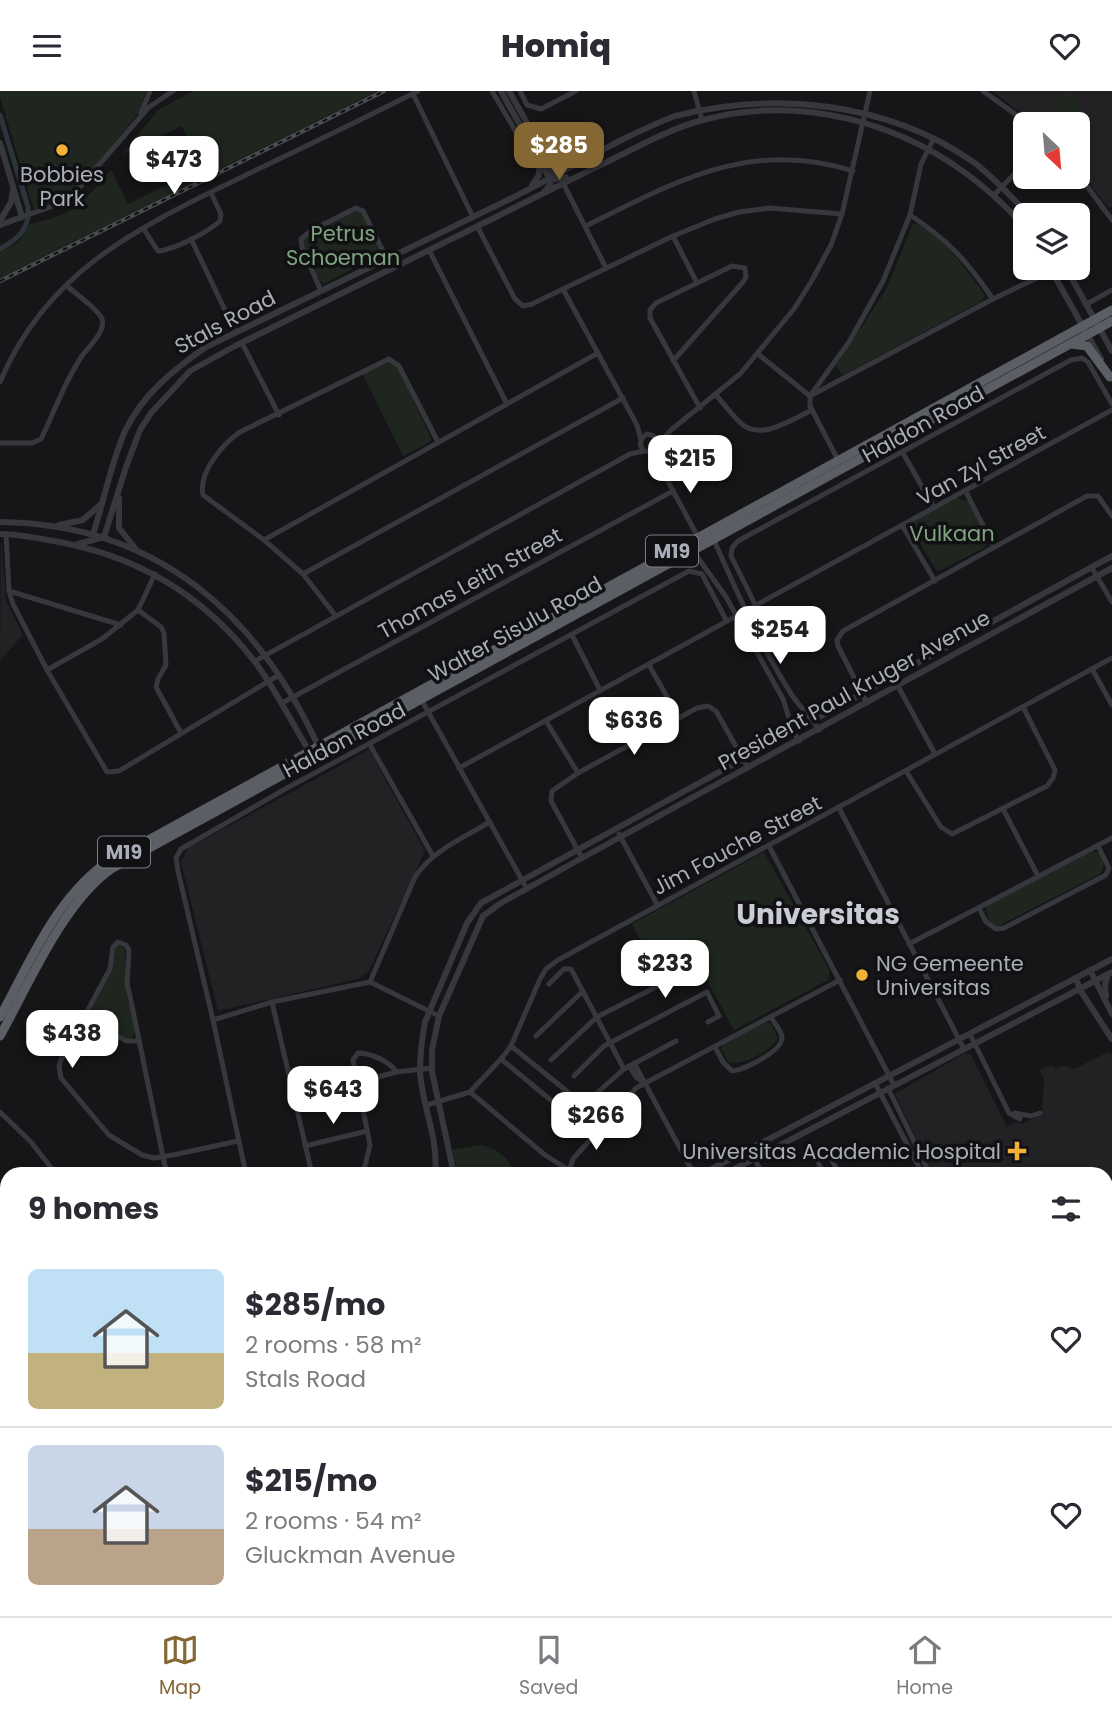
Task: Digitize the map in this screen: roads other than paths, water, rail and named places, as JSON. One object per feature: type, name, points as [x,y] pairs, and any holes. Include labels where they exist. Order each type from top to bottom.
[{"type":"highway","name":"Walter Sisulu Road","points":[[1098,324],[1112,310]]},
{"type":"highway","name":"Walter Sisulu Road","points":[[532,633],[584,611],[693,552],[744,518],[906,428],[1085,330],[1112,321]]},
{"type":"highway","name":"Walter Sisulu Road","points":[[1013,370],[1070,344],[1085,330]]},
{"type":"highway","points":[[1070,344],[1087,346],[1111,378]]},
{"type":"highway","name":"Walter Sisulu Road","points":[[0,1017],[62,915],[105,868],[532,633],[579,602],[639,569],[709,531],[744,518]]},
{"type":"highway","points":[[639,569],[644,578]]},
{"type":"highway","points":[[579,602],[584,611]]},
{"type":"highway","name":"Walter Sisulu Road","points":[[0,1036],[36,961]]},
{"type":"street","points":[[133,127],[150,91]]},
{"type":"street","points":[[0,223],[33,214],[71,197],[160,94],[173,91]]},
{"type":"street","points":[[492,91],[538,162],[539,175],[532,185],[519,194]]},
{"type":"street","points":[[501,91],[530,150],[547,174],[560,180],[604,163]]},
{"type":"street","points":[[509,91],[549,162],[552,176],[549,187],[543,194]]},
{"type":"street","points":[[520,91],[527,105],[541,109],[576,91]]},
{"type":"street","points":[[694,91],[702,120]]},
{"type":"street","points":[[254,661],[630,454],[647,452],[658,447],[671,430],[716,395],[758,354],[794,309],[831,245],[853,171],[870,91]]},
{"type":"street","points":[[983,91],[1013,112]]},
{"type":"street","points":[[0,382],[32,324],[49,303],[112,246],[211,193],[416,92],[477,215],[485,222]]},
{"type":"street","name":"Stals Road","points":[[94,537],[125,431],[147,397],[177,367],[206,347],[477,215],[649,127],[699,109],[739,101],[820,101],[865,110],[934,138],[973,162],[1018,203]]},
{"type":"street","name":"Stals Road","points":[[104,537],[140,430],[157,405],[190,372],[242,343],[563,183],[668,132],[702,120],[781,111],[823,114],[863,122],[912,140],[949,161],[993,195],[1013,216]]},
{"type":"street","points":[[810,396],[867,312],[883,281],[910,215],[921,164],[934,138]]},
{"type":"street","points":[[0,144],[22,217]]},
{"type":"street","points":[[586,226],[687,177],[736,164],[764,160],[802,160],[853,171]]},
{"type":"street","points":[[549,162],[559,168],[576,164]]},
{"type":"street","points":[[993,195],[1013,176]]},
{"type":"street","points":[[563,183],[606,268]]},
{"type":"street","points":[[0,223],[11,202],[13,186]]},
{"type":"street","points":[[1089,189],[1111,218]]},
{"type":"street","points":[[144,228],[158,251],[191,239],[220,221],[221,214],[211,193]]},
{"type":"street","points":[[322,303],[301,239],[305,234],[356,208],[363,211],[387,259],[386,271]]},
{"type":"street","points":[[477,226],[515,299],[520,305],[527,306],[706,221],[757,209],[785,208],[842,213]]},
{"type":"street","points":[[910,215],[936,232],[960,254],[993,299]]},
{"type":"street","points":[[466,220],[470,230]]},
{"type":"street","points":[[673,236],[697,283]]},
{"type":"street","points":[[430,238],[432,249],[507,404]]},
{"type":"street","points":[[191,239],[278,414]]},
{"type":"street","points":[[416,244],[421,254]]},
{"type":"street","points":[[387,259],[399,265]]},
{"type":"street","points":[[673,361],[743,282],[745,268],[732,266],[656,303],[650,310],[650,318],[673,361],[700,408]]},
{"type":"street","points":[[810,396],[1032,280]]},
{"type":"street","points":[[1060,280],[1111,378]]},
{"type":"street","points":[[1073,280],[1112,351]]},
{"type":"street","points":[[0,443],[32,443],[41,439],[60,392],[75,365],[100,331],[103,323],[100,315],[67,286]]},
{"type":"street","points":[[329,287],[334,297]]},
{"type":"street","points":[[563,289],[637,425],[640,441],[658,463],[698,537]]},
{"type":"street","points":[[1087,304],[1112,290]]},
{"type":"street","points":[[236,333],[242,343]]},
{"type":"street","points":[[264,540],[598,353]]},
{"type":"street","points":[[758,354],[810,396],[812,410],[841,465]]},
{"type":"street","points":[[335,615],[303,574],[264,540],[204,495],[202,487],[213,460],[240,432],[389,359],[399,366],[438,442]]},
{"type":"street","name":"Haldon Road","points":[[755,604],[733,560],[732,548],[738,541],[1075,359],[1088,362],[1112,404]]},
{"type":"street","points":[[829,371],[839,383]]},
{"type":"street","points":[[716,395],[744,425],[758,430],[780,425],[812,410]]},
{"type":"street","points":[[147,397],[157,405]]},
{"type":"street","points":[[303,574],[623,398]]},
{"type":"street","name":"Van Zyl Street","points":[[459,768],[1112,410]]},
{"type":"street","points":[[637,425],[657,439],[658,463]]},
{"type":"street","points":[[630,454],[640,441],[671,430]]},
{"type":"street","points":[[903,453],[934,509]]},
{"type":"street","points":[[120,489],[117,519],[119,528],[136,549]]},
{"type":"street","name":"Thomas Leith Street","points":[[282,703],[673,491]]},
{"type":"street","points":[[966,492],[995,547]]},
{"type":"street","points":[[867,703],[838,646],[838,637],[843,631],[1092,495],[1101,498],[1112,516]]},
{"type":"street","points":[[0,522],[72,524],[83,520],[104,500]]},
{"type":"street","points":[[11,522],[6,534],[9,591],[23,627],[107,772],[118,771],[280,675]]},
{"type":"street","points":[[51,525],[94,537],[104,537],[136,549],[200,589],[245,630],[280,675],[293,697],[315,752]]},
{"type":"street","points":[[902,526],[935,581]]},
{"type":"street","points":[[709,531],[745,610],[791,694],[819,730]]},
{"type":"street","points":[[6,534],[76,544],[111,554],[155,574],[186,594],[213,616],[254,661],[315,752]]},
{"type":"street","points":[[76,544],[94,537]]},
{"type":"street","points":[[94,537],[111,554]]},
{"type":"street","points":[[688,543],[719,585],[736,615],[783,699],[799,741]]},
{"type":"street","name":"President Paul Kruger Avenue","points":[[435,1167],[436,1142],[421,1069],[423,1037],[429,1012],[474,909],[490,897],[577,848],[1112,557]]},
{"type":"street","points":[[1093,568],[1112,602]]},
{"type":"street","name":"President Paul Kruger Avenue","points":[[452,1167],[437,1102],[432,1050],[439,1016],[483,916],[582,858],[1112,568]]},
{"type":"street","name":"Haldon Road","points":[[213,1020],[176,860],[178,852],[184,846],[689,571],[702,574],[726,620]]},
{"type":"street","points":[[47,670],[102,639],[138,610],[155,574]]},
{"type":"street","points":[[9,591],[121,625]]},
{"type":"street","points":[[138,610],[161,627],[164,633],[166,665],[156,687],[181,733]]},
{"type":"street","points":[[992,622],[998,631]]},
{"type":"street","points":[[572,635],[600,690]]},
{"type":"street","name":"Jim Fouche Street","points":[[427,1105],[470,1092],[501,1059],[511,1046],[540,979],[550,965],[1112,658]]},
{"type":"street","points":[[649,665],[679,718]]},
{"type":"street","points":[[1092,669],[1112,705]]},
{"type":"street","points":[[893,677],[935,754]]},
{"type":"street","points":[[418,696],[527,889]]},
{"type":"street","points":[[906,771],[946,832],[956,832],[1047,786],[1055,774],[1053,765],[1023,707]]},
{"type":"street","points":[[582,858],[550,797],[555,787],[697,708],[712,708],[748,768]]},
{"type":"street","points":[[546,721],[578,773]]},
{"type":"street","points":[[370,745],[433,856]]},
{"type":"street","points":[[839,808],[964,1049]]},
{"type":"street","points":[[1003,809],[1038,876]]},
{"type":"street","points":[[370,982],[415,877],[433,856],[490,823]]},
{"type":"street","points":[[616,828],[658,906]]},
{"type":"street","points":[[909,944],[1112,838]]},
{"type":"street","points":[[769,846],[889,1075],[920,1167]]},
{"type":"street","points":[[979,908],[990,925],[996,929],[1003,928],[1106,875],[1109,868],[1098,846]]},
{"type":"street","points":[[165,1167],[163,1157],[127,985],[129,950],[127,945],[120,942],[113,947],[110,969],[61,1060],[58,1071],[61,1078],[97,1122],[118,1142],[142,1155],[163,1157],[238,1141]]},
{"type":"street","points":[[716,1167],[1112,958]]},
{"type":"street","points":[[549,984],[557,974],[569,967],[611,1042],[644,1083],[690,1167]]},
{"type":"street","points":[[551,1059],[597,1017],[691,969]]},
{"type":"street","points":[[1090,970],[1112,1014]]},
{"type":"street","points":[[740,1167],[1110,973]]},
{"type":"street","points":[[1106,1001],[1105,985],[1110,973]]},
{"type":"street","points":[[1076,978],[1080,990],[1112,1039]]},
{"type":"street","points":[[570,1167],[573,1159],[627,1095],[644,1083],[840,980]]},
{"type":"street","points":[[244,1167],[213,1020],[272,1002],[370,982],[439,1016]]},
{"type":"street","points":[[536,1036],[583,991]]},
{"type":"street","points":[[574,1076],[611,1042],[708,992],[719,1016],[708,1022]]},
{"type":"street","points":[[272,1002],[310,1167]]},
{"type":"street","points":[[715,1048],[732,1071],[764,1057],[776,1050],[781,1042],[781,1034],[771,1017]]},
{"type":"street","points":[[84,1019],[127,1041],[139,1041]]},
{"type":"street","points":[[970,1034],[1009,1113],[1020,1119],[1015,1113],[1031,1116],[1040,1113]]},
{"type":"street","points":[[597,1093],[629,1066],[676,1041]]},
{"type":"street","points":[[511,1046],[605,1122]]},
{"type":"street","points":[[365,1167],[370,1145],[352,1062],[358,1053],[370,1055],[392,1065],[396,1072]]},
{"type":"street","points":[[501,1059],[593,1135]]},
{"type":"street","points":[[357,1083],[396,1072],[432,1068]]},
{"type":"street","points":[[875,1083],[919,1167]]},
{"type":"street","points":[[470,1092],[561,1167]]},
{"type":"street","points":[[0,1112],[31,1142],[51,1167]]},
{"type":"street","points":[[305,1146],[367,1131]]},
{"type":"street","points":[[825,1146],[836,1167]]},
{"type":"street","points":[[749,1150],[759,1167]]},
{"type":"street","points":[[813,1153],[820,1167]]},
{"type":"waterway","points":[[0,115],[28,207],[27,221],[22,233],[0,249]]},
{"type":"railway","points":[[0,281],[384,91]]},
{"type":"place","name":"Bobbies Park","points":[[62,150]]},
{"type":"place","name":"NG Gemeente Universitas","points":[[862,975]]},
{"type":"place","name":"Universitas Academic Hospital","points":[[1017,1151]]},
{"type":"district","name":"Universitas","points":[[818,914]]},
{"type":"park label","name":"Petrus Schoeman","points":[[343,245]]},
{"type":"park label","name":"Vulkaan","points":[[952,533]]}]
